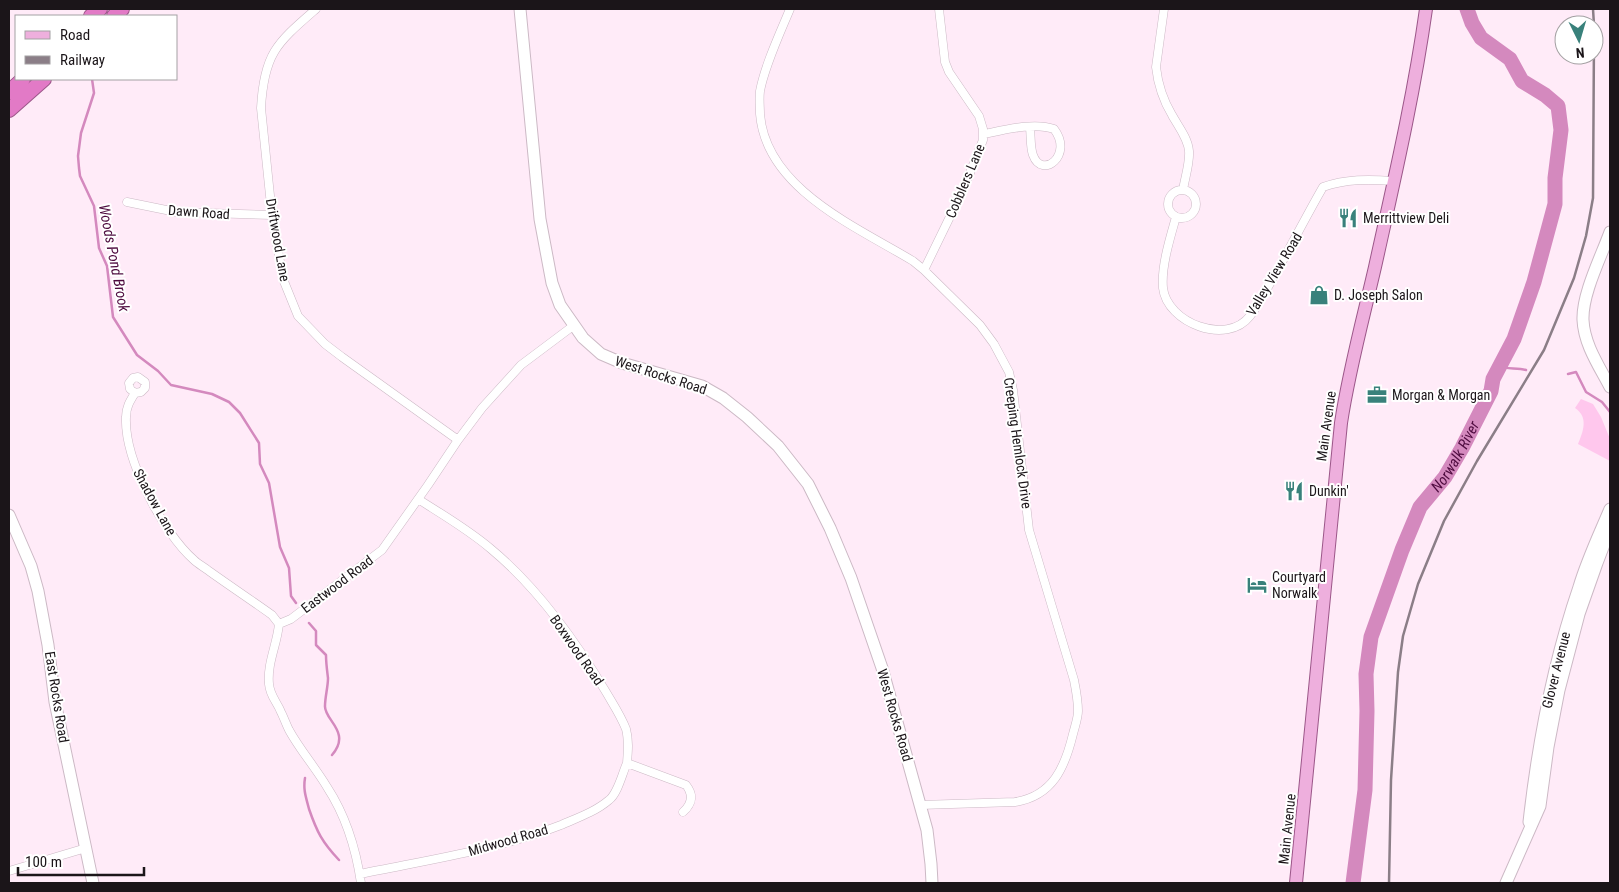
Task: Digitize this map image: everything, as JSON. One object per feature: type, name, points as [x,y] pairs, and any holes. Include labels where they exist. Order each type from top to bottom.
[{"type":"highway","points":[[9,92],[22,80]]},
{"type":"highway","points":[[9,110],[43,80]]},
{"type":"main road","name":"Main Avenue","points":[[1296,883],[1341,423],[1352,364],[1375,268],[1413,86],[1426,9]]},
{"type":"street","name":"Driftwood Lane","points":[[316,9],[292,30],[276,48],[271,56],[264,78],[261,108],[272,215],[282,278],[298,316],[325,344],[458,440]]},
{"type":"street","name":"West Rocks Road","points":[[520,9],[537,190],[545,251],[554,291],[560,305],[573,326],[592,347],[610,358],[702,386],[723,398],[778,446],[808,484],[830,528],[851,578],[876,650],[920,804],[929,844],[932,883]]},
{"type":"street","name":"Creeping Hemlock Drive","points":[[790,9],[763,79],[760,93],[761,121],[767,145],[781,168],[814,200],[913,261],[980,325],[994,344],[1009,372],[1013,390],[1029,530],[1074,680],[1078,713],[1065,762],[1049,785],[1039,794],[1030,800],[1015,802],[920,804]]},
{"type":"street","name":"Cobblers Lane","points":[[924,270],[964,188],[984,140],[978,116],[949,72],[945,62],[940,9]]},
{"type":"street","points":[[1164,9],[1156,67],[1157,77],[1171,113],[1187,142],[1189,160],[1185,190],[1196,201],[1195,210],[1192,214],[1184,218],[1176,217]]},
{"type":"street","points":[[984,134],[1030,128],[1047,127],[1054,129],[1060,144],[1059,156],[1056,162],[1044,165],[1035,158],[1032,154],[1030,128]]},
{"type":"street","name":"Valley View Road","points":[[1185,190],[1173,192],[1167,202],[1170,212],[1176,217],[1168,249],[1163,289],[1174,311],[1183,318],[1194,324],[1216,330],[1238,326],[1249,318],[1290,249],[1322,187],[1353,180],[1393,182]]},
{"type":"street","name":"Dawn Road","points":[[127,202],[176,212],[272,215]]},
{"type":"street","points":[[1610,232],[1588,294],[1583,322],[1593,356],[1610,387]]},
{"type":"street","name":"Eastwood Road","points":[[279,624],[291,619],[382,550],[482,408],[521,365],[573,326]]},
{"type":"street","name":"Shadow Lane","points":[[135,393],[128,403],[126,416],[126,429],[132,454],[137,471],[170,533],[194,560],[272,615],[279,624]]},
{"type":"street","name":"Boxwood Road","points":[[418,500],[462,527],[491,549],[524,580],[557,620],[596,676],[620,717],[628,738],[627,763]]},
{"type":"street","name":"Glover Avenue","points":[[1528,837],[1534,780],[1548,699],[1557,662],[1579,586],[1610,509]]},
{"type":"street","name":"East Rocks Road","points":[[9,515],[31,566],[40,598],[55,702],[94,883]]},
{"type":"street","name":"Glover Avenue","points":[[1506,883],[1528,837],[1540,806],[1555,710],[1579,614],[1596,562],[1610,530]]},
{"type":"street","points":[[279,624],[272,653],[270,692],[288,729],[328,787],[345,821],[355,849],[361,883]]},
{"type":"street","points":[[627,763],[686,785],[691,792],[692,799],[683,812]]},
{"type":"street","name":"Midwood Road","points":[[360,874],[470,852],[516,840],[573,820],[598,808],[610,799],[627,763]]},
{"type":"street","points":[[9,871],[86,848]]},
{"type":"shaded area","points":[[1581,399],[1593,404],[1601,417],[1610,439],[1610,461],[1578,444],[1584,425],[1582,416],[1575,408]]},
{"type":"waterway","name":"Norwalk River","points":[[1353,883],[1365,790],[1366,674],[1371,637],[1402,550],[1420,507],[1445,477],[1462,448],[1491,391],[1493,379],[1514,339],[1534,282],[1555,204],[1555,178],[1561,130],[1558,106],[1545,95],[1522,81],[1510,59],[1481,38],[1472,23],[1467,9]]},
{"type":"waterway","name":"Woods Pond Brook","points":[[92,80],[94,93],[81,133],[78,156],[79,168],[80,176],[94,206],[99,248],[107,266],[113,317],[137,355],[158,371],[171,385],[212,394],[229,402],[240,413],[259,443],[260,464],[269,483],[280,547],[289,568],[291,596],[296,603]]},
{"type":"waterway","points":[[1499,366],[1526,370]]},
{"type":"waterway","points":[[1568,374],[1576,372],[1586,392],[1602,402],[1610,412]]},
{"type":"waterway","name":"Woods Pond Brook","points":[[309,623],[316,631],[316,645],[326,655],[328,678],[325,706],[328,716],[336,727],[339,740],[332,755]]},
{"type":"waterway","name":"Woods Pond Brook","points":[[305,778],[305,794],[315,824],[324,842],[339,860]]},
{"type":"railway","points":[[1593,9],[1593,15]]},
{"type":"railway","points":[[1389,883],[1391,780],[1398,672],[1403,636],[1418,584],[1444,521],[1477,461],[1544,350],[1574,278],[1586,236],[1593,198],[1594,65]]},
{"type":"place","name":"Merrittview Deli","points":[[1348,218]]},
{"type":"place","name":"D. Joseph Salon","points":[[1319,295]]},
{"type":"place","name":"Morgan & Morgan","points":[[1377,395]]},
{"type":"place","name":"Dunkin'","points":[[1294,491]]},
{"type":"place","name":"Courtyard Norwalk","points":[[1257,585]]}]
